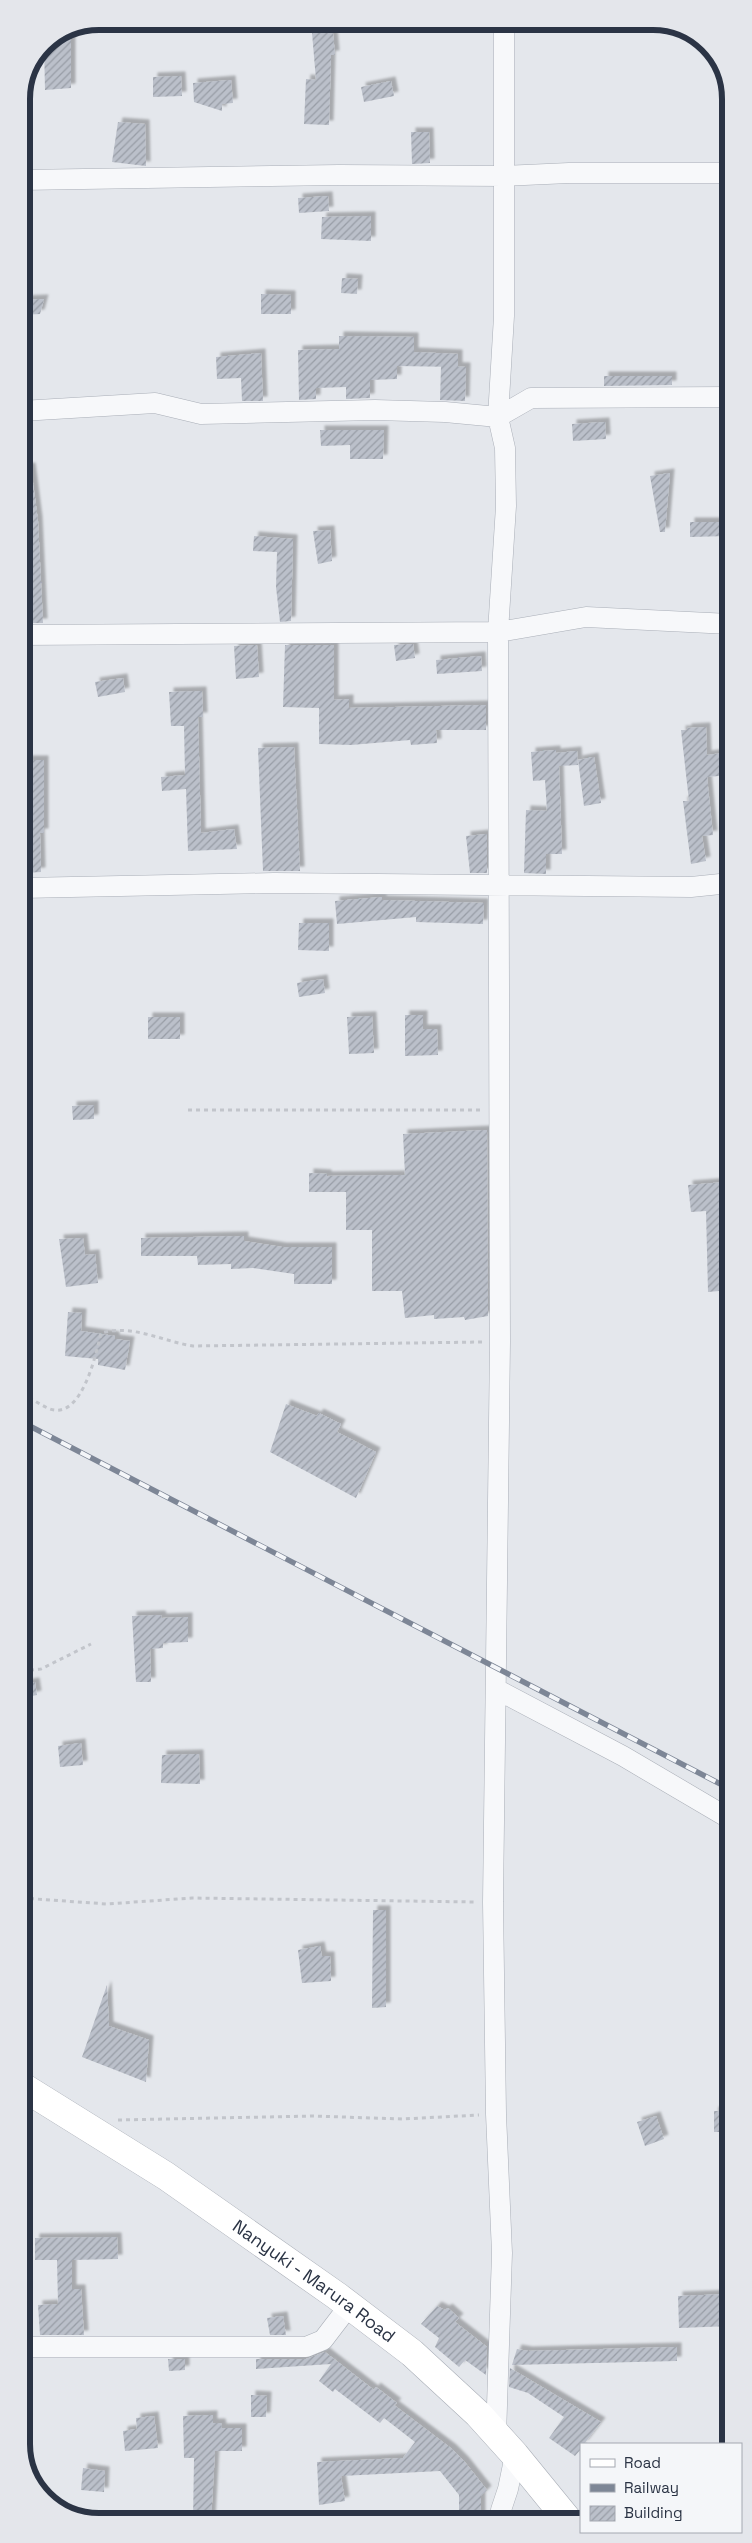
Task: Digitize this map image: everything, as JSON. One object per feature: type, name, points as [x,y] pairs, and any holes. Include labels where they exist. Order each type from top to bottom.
[{"type":"street","points":[[501,2513],[508,2489],[502,2253],[496,2114],[493,1902],[500,1342],[498,632],[506,506],[505,448],[498,417],[504,316],[504,30]]},
{"type":"street","points":[[30,180],[339,175],[504,176],[569,173],[722,173]]},
{"type":"street","points":[[30,411],[155,403],[201,414],[375,410],[445,412],[498,417],[531,398],[722,397]]},
{"type":"street","points":[[30,635],[498,632],[586,617],[722,624]]},
{"type":"street","points":[[30,888],[274,883],[691,887],[722,884]]},
{"type":"street","points":[[496,1689],[623,1756],[722,1814]]},
{"type":"street","name":"Nanyuki - Marura Road","points":[[30,2091],[166,2176],[349,2306],[442,2379],[506,2445],[562,2513]]},
{"type":"street","points":[[30,2347],[306,2346],[323,2340],[349,2306]]},
{"type":"path","points":[[188,1110],[500,1110]]},
{"type":"path","points":[[30,1398],[51,1409],[64,1410],[73,1404],[92,1371],[101,1333],[115,1329],[135,1330],[173,1343],[193,1346],[500,1342]]},
{"type":"path","points":[[30,1670],[41,1669],[91,1644]]},
{"type":"path","points":[[30,1899],[108,1904],[192,1898],[493,1902]]},
{"type":"path","points":[[114,2120],[314,2116],[402,2119],[496,2114]]},
{"type":"building","points":[[312,30],[333,30],[335,55],[331,55],[329,125],[304,124],[306,79],[316,80]]},
{"type":"building","points":[[71,36],[71,88],[45,90],[44,58],[50,50]]},
{"type":"building","points":[[181,76],[182,96],[153,97],[153,77]]},
{"type":"building","points":[[231,80],[233,103],[222,104],[222,111],[194,102],[193,83]]},
{"type":"building","points":[[391,81],[394,96],[364,102],[361,87]]},
{"type":"building","points":[[118,122],[145,124],[146,166],[112,162]]},
{"type":"building","points":[[411,132],[429,132],[430,163],[412,164]]},
{"type":"building","points":[[328,196],[329,211],[299,213],[298,198]]},
{"type":"building","points":[[371,216],[371,241],[321,239],[322,217]]},
{"type":"building","points":[[342,278],[358,279],[357,294],[341,293]]},
{"type":"building","points":[[261,294],[291,295],[291,314],[261,314]]},
{"type":"building","points":[[44,299],[40,314],[30,315],[30,300]]},
{"type":"building","points":[[339,336],[414,337],[414,352],[458,354],[458,367],[397,366],[397,379],[370,380],[370,398],[346,399],[346,387],[316,388],[316,399],[299,400],[298,350],[339,349]]},
{"type":"building","points":[[261,353],[263,401],[242,401],[241,378],[217,379],[216,357]]},
{"type":"building","points":[[441,366],[466,367],[465,401],[440,400]]},
{"type":"building","points":[[604,376],[672,376],[672,385],[604,386]]},
{"type":"building","points":[[605,422],[606,439],[573,441],[572,424]]},
{"type":"building","points":[[320,430],[384,430],[383,459],[350,459],[350,445],[321,446]]},
{"type":"building","points":[[30,467],[38,521],[43,623],[30,623]]},
{"type":"building","points":[[670,473],[665,532],[660,532],[650,476]]},
{"type":"building","points":[[690,522],[722,522],[722,536],[690,537]]},
{"type":"building","points":[[330,530],[332,561],[318,564],[313,531]]},
{"type":"building","points":[[254,536],[293,539],[291,621],[280,622],[276,587],[277,552],[253,551]]},
{"type":"building","points":[[413,644],[415,658],[396,661],[394,645]]},
{"type":"building","points":[[257,645],[259,677],[236,679],[234,646]]},
{"type":"building","points":[[285,645],[334,645],[334,700],[349,699],[349,708],[486,705],[486,730],[436,730],[437,743],[411,745],[410,740],[351,745],[319,744],[319,708],[283,707]]},
{"type":"building","points":[[481,656],[482,671],[437,674],[436,660]]},
{"type":"building","points":[[123,678],[125,692],[98,697],[95,682]]},
{"type":"building","points":[[202,691],[203,717],[198,717],[201,833],[234,829],[237,849],[188,851],[186,789],[162,791],[161,777],[185,775],[184,726],[171,726],[169,692]]},
{"type":"building","points":[[706,727],[707,755],[722,753],[722,776],[707,777],[713,835],[702,836],[706,861],[691,864],[683,801],[689,801],[681,730],[687,730],[687,728]]},
{"type":"building","points":[[294,747],[300,871],[263,871],[258,748]]},
{"type":"building","points":[[556,750],[556,753],[577,751],[578,765],[559,766],[562,854],[546,854],[546,874],[524,873],[526,810],[547,811],[545,780],[533,781],[531,752]]},
{"type":"building","points":[[594,757],[601,803],[584,806],[578,760]]},
{"type":"building","points":[[30,760],[44,760],[44,833],[40,833],[41,872],[30,873]]},
{"type":"building","points":[[487,834],[487,873],[470,873],[466,836]]},
{"type":"building","points":[[382,897],[382,900],[484,903],[483,924],[416,922],[416,917],[337,924],[335,901]]},
{"type":"building","points":[[299,923],[329,923],[329,951],[298,950]]},
{"type":"building","points":[[323,979],[325,993],[299,997],[297,983]]},
{"type":"building","points":[[405,1015],[423,1015],[423,1029],[437,1029],[438,1055],[405,1056]]},
{"type":"building","points":[[372,1016],[374,1053],[349,1054],[347,1017]]},
{"type":"building","points":[[148,1017],[180,1017],[180,1039],[148,1039]]},
{"type":"building","points":[[94,1105],[94,1119],[73,1120],[72,1106]]},
{"type":"building","points":[[487,1130],[488,1316],[465,1320],[464,1317],[434,1319],[434,1315],[405,1318],[402,1291],[372,1291],[372,1230],[346,1230],[346,1192],[309,1192],[309,1173],[327,1174],[327,1176],[405,1175],[403,1134]]},
{"type":"building","points":[[722,1182],[722,1291],[708,1292],[706,1211],[691,1212],[688,1185]]},
{"type":"building","points":[[244,1236],[244,1241],[282,1247],[332,1247],[332,1284],[294,1284],[294,1274],[253,1268],[231,1269],[231,1264],[198,1265],[197,1256],[141,1256],[141,1238]]},
{"type":"building","points":[[83,1238],[85,1255],[95,1254],[98,1283],[66,1287],[59,1239]]},
{"type":"building","points":[[68,1312],[82,1313],[81,1331],[115,1336],[115,1339],[130,1341],[125,1370],[98,1365],[98,1359],[65,1356]]},
{"type":"building","points":[[286,1404],[317,1416],[319,1413],[341,1424],[337,1432],[376,1452],[356,1498],[270,1452]]},
{"type":"building","points":[[161,1615],[162,1618],[188,1617],[188,1642],[163,1643],[163,1648],[150,1649],[151,1682],[136,1682],[132,1616]]},
{"type":"building","points":[[35,1682],[37,1695],[30,1696],[30,1683]]},
{"type":"building","points":[[81,1743],[83,1765],[60,1767],[58,1746]]},
{"type":"building","points":[[199,1754],[200,1784],[161,1783],[162,1755]]},
{"type":"building","points":[[373,1910],[386,1910],[386,2007],[372,2008]]},
{"type":"building","points":[[320,1946],[322,1956],[330,1956],[331,1981],[302,1983],[298,1950]]},
{"type":"building","points":[[107,1985],[109,2026],[149,2040],[146,2082],[82,2057]]},
{"type":"building","points":[[714,2111],[722,2111],[722,2132],[714,2132]]},
{"type":"building","points":[[656,2116],[664,2139],[645,2146],[637,2122]]},
{"type":"building","points":[[117,2237],[118,2259],[72,2260],[72,2289],[81,2289],[84,2335],[40,2335],[38,2305],[58,2304],[57,2260],[35,2260],[35,2238]]},
{"type":"building","points":[[722,2294],[722,2326],[679,2328],[678,2296]]},
{"type":"building","points":[[437,2306],[445,2310],[448,2308],[459,2318],[455,2322],[487,2347],[486,2375],[465,2360],[459,2367],[435,2347],[439,2338],[421,2324]]},
{"type":"building","points":[[283,2316],[286,2335],[270,2335],[267,2318]]},
{"type":"building","points":[[677,2347],[677,2361],[512,2365],[517,2349],[528,2351]]},
{"type":"building","points":[[325,2352],[374,2390],[376,2387],[397,2403],[394,2405],[452,2449],[487,2490],[481,2496],[481,2513],[459,2513],[459,2495],[440,2471],[341,2476],[345,2501],[319,2505],[317,2462],[403,2458],[415,2442],[384,2418],[380,2423],[335,2389],[333,2392],[319,2381],[331,2364],[256,2369],[256,2359],[306,2359]]},
{"type":"building","points":[[168,2359],[185,2359],[185,2370],[169,2371]]},
{"type":"building","points":[[510,2368],[601,2422],[585,2443],[580,2443],[580,2450],[575,2456],[549,2438],[564,2417],[528,2393],[509,2387]]},
{"type":"building","points":[[251,2395],[267,2396],[266,2417],[251,2417]]},
{"type":"building","points":[[213,2415],[213,2423],[221,2423],[222,2428],[242,2428],[242,2451],[215,2451],[211,2513],[193,2513],[194,2458],[184,2458],[183,2416]]},
{"type":"building","points":[[154,2416],[158,2448],[125,2451],[123,2431],[137,2429],[136,2418]]},
{"type":"building","points":[[83,2468],[105,2471],[104,2492],[81,2490]]},
{"type":"railway","points":[[30,1426],[722,1785]]}]
